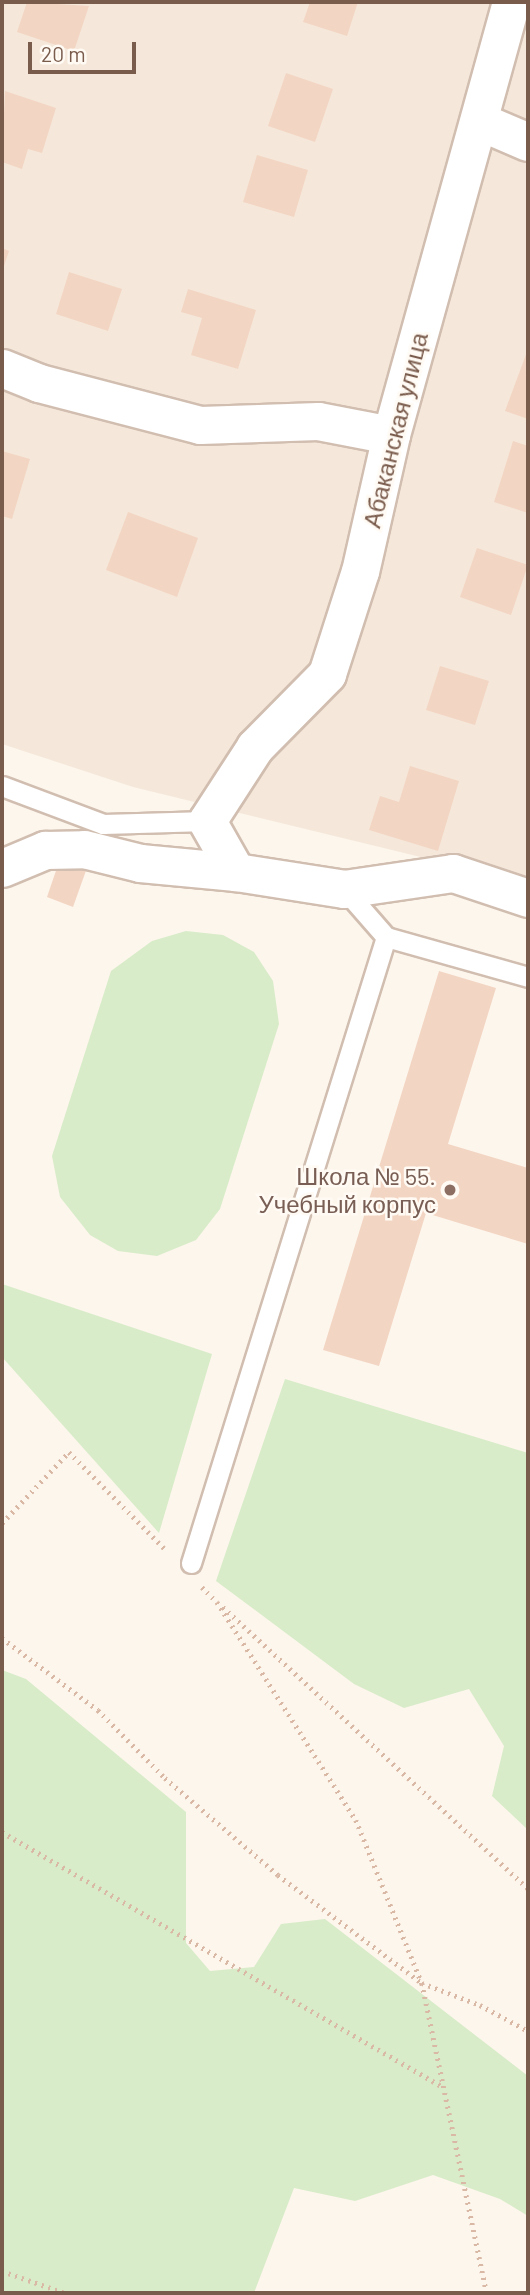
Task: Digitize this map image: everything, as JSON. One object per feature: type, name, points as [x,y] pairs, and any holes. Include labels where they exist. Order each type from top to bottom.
[{"type":"street","name":"Абаканская улица","points":[[207,821],[255,747],[327,674],[360,571],[391,435],[511,2]]},
{"type":"street","points":[[479,121],[528,142]]},
{"type":"street","points":[[2,368],[39,383],[200,425],[318,421],[391,435]]},
{"type":"street","points":[[207,821],[236,872]]},
{"type":"street","points":[[2,868],[46,850],[84,849],[140,863],[236,872],[344,889],[453,873],[528,898]]},
{"type":"lane","points":[[2,786],[103,824],[207,821]]},
{"type":"lane","points":[[344,889],[386,937],[528,976]]},
{"type":"lane","points":[[191,1563],[386,937]]},
{"type":"path","points":[[2,1522],[69,1452],[171,1555]]},
{"type":"path","points":[[199,1583],[528,1888]]},
{"type":"path","points":[[218,1602],[356,1819],[422,1983],[487,2293]]},
{"type":"path","points":[[2,1638],[98,1710],[174,1786],[268,1867],[422,1983],[480,2004],[528,2031]]},
{"type":"path","points":[[2,1832],[444,2088]]},
{"type":"path","points":[[2,2271],[65,2293]]},
{"type":"shaded area","points":[[2,2],[528,2],[528,883],[133,787],[2,744]]},
{"type":"green space","points":[[186,931],[223,935],[254,952],[273,981],[279,1024],[220,1209],[196,1240],[157,1256],[118,1251],[90,1235],[60,1197],[52,1156],[111,971],[152,941]]},
{"type":"green space","points":[[2,1284],[212,1354],[159,1533],[2,1357]]},
{"type":"green space","points":[[285,1379],[528,1453],[528,1830],[492,1796],[504,1746],[469,1689],[404,1708],[354,1684],[216,1581]]},
{"type":"green space","points":[[2,1670],[26,1679],[186,1812],[186,1943],[210,1971],[254,1967],[281,1924],[325,1919],[528,2076],[528,2216],[500,2199],[433,2175],[355,2201],[294,2188],[254,2293],[2,2293]]},
{"type":"building","points":[[27,2],[89,6],[74,51],[17,32]]},
{"type":"building","points":[[310,2],[358,2],[347,36],[303,22]]},
{"type":"building","points":[[286,73],[333,89],[315,142],[268,126]]},
{"type":"building","points":[[5,91],[56,108],[42,153],[28,149],[22,169],[2,162]]},
{"type":"building","points":[[257,155],[308,170],[294,217],[243,202]]},
{"type":"building","points":[[2,248],[9,251],[2,272]]},
{"type":"building","points":[[69,272],[122,289],[108,331],[56,314]]},
{"type":"building","points":[[188,289],[256,310],[238,369],[191,355],[202,318],[181,312]]},
{"type":"building","points":[[528,349],[528,419],[505,411]]},
{"type":"building","points":[[513,441],[528,446],[528,513],[494,502]]},
{"type":"building","points":[[2,451],[30,459],[12,519],[2,516]]},
{"type":"building","points":[[128,512],[198,538],[177,597],[106,570]]},
{"type":"building","points":[[477,548],[528,565],[511,615],[460,597]]},
{"type":"building","points":[[440,666],[489,681],[475,725],[426,710]]},
{"type":"building","points":[[410,766],[459,781],[438,851],[369,830],[380,796],[399,802]]},
{"type":"building","points":[[61,856],[88,865],[73,907],[47,897]]},
{"type":"building","name":"Школа № 55. Учебный корпус","points":[[439,971],[496,988],[448,1144],[528,1168],[528,1244],[426,1213],[379,1366],[323,1350]]},
{"type":"place","name":"Школа № 55. Учебный корпус","points":[[450,1190]]}]
